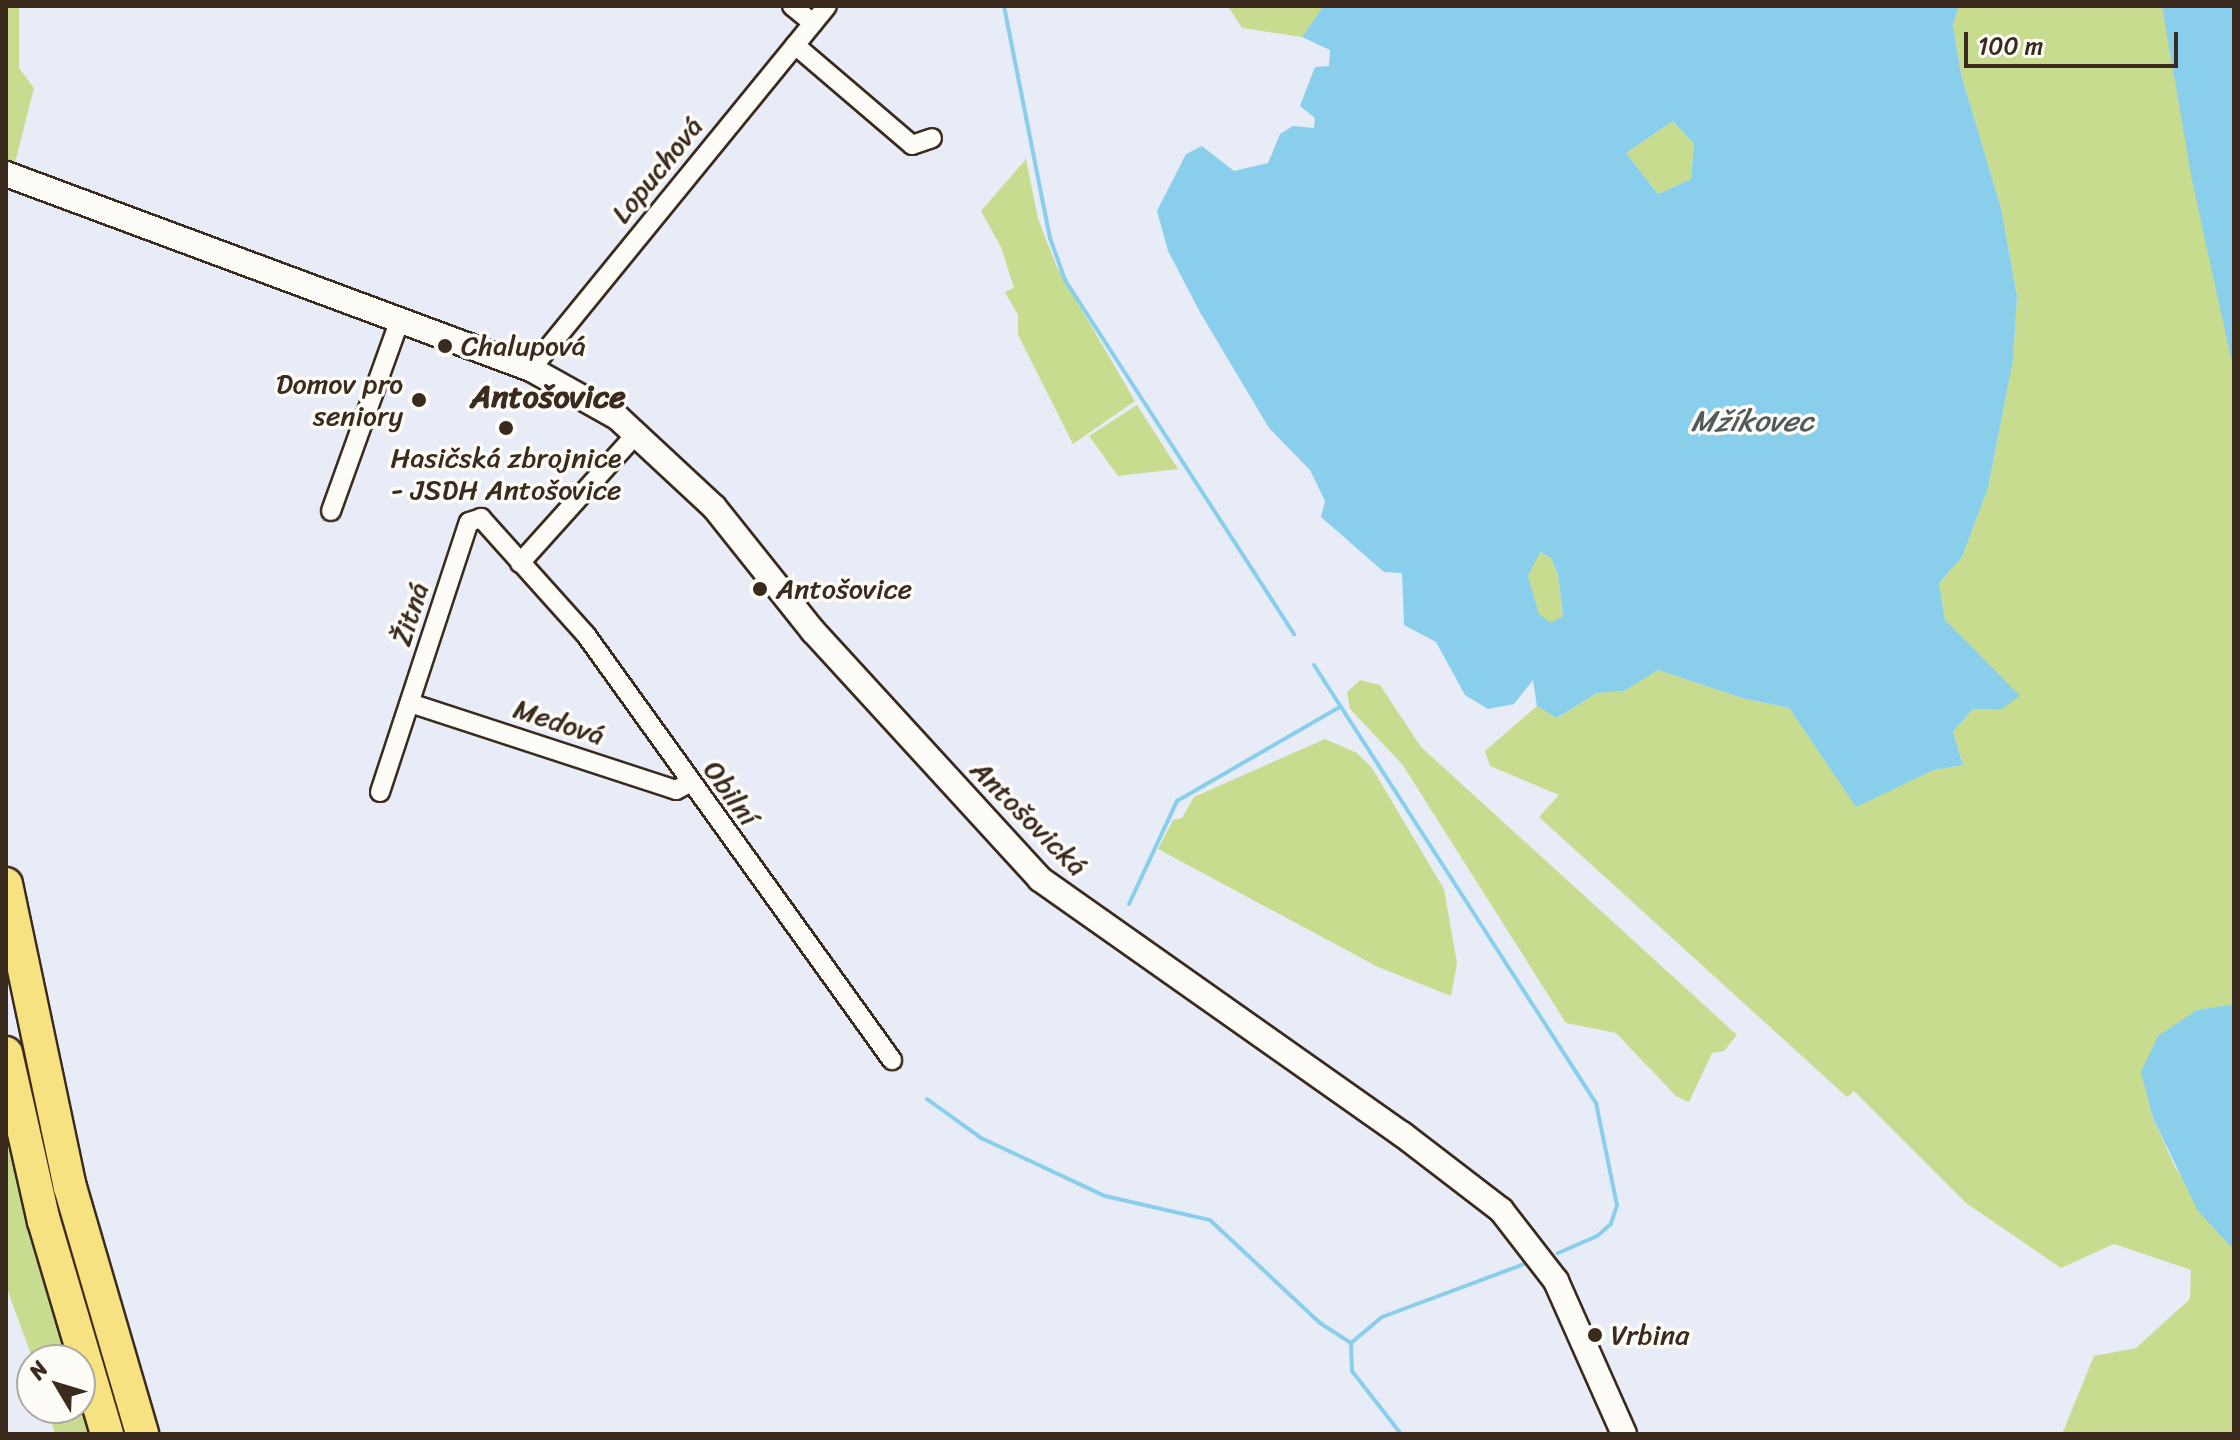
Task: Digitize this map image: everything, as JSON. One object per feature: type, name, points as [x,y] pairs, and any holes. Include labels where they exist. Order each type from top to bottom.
[{"type":"highway","points":[[6,884],[70,1187],[142,1434]]},
{"type":"highway","points":[[6,1053],[44,1221],[107,1434]]},
{"type":"street","points":[[792,6],[813,23]]},
{"type":"street","name":"Lopuchová","points":[[531,369],[827,6]]},
{"type":"street","points":[[795,45],[912,145],[932,138]]},
{"type":"street","name":"Antošovická","points":[[7,175],[531,369],[587,397],[637,433],[714,507],[813,631],[1040,879],[1402,1134],[1501,1210],[1556,1281],[1603,1378],[1624,1434]]},
{"type":"street","points":[[331,511],[394,317]]},
{"type":"street","points":[[520,563],[637,433]]},
{"type":"street","name":"Žitná","points":[[380,792],[469,522],[481,518],[520,563]]},
{"type":"street","name":"Obilní","points":[[520,563],[586,635],[689,783],[892,1060]]},
{"type":"street","name":"Medová","points":[[410,703],[676,790],[689,783]]},
{"type":"green space","points":[[6,6],[19,6],[19,68],[34,88],[15,163],[6,159]]},
{"type":"green space","points":[[1228,6],[1328,6],[1302,37],[1242,28]]},
{"type":"green space","points":[[1959,6],[2162,6],[2234,372],[2234,1004],[2197,1010],[2142,1072],[2153,1118],[2175,1167],[2234,1250],[2234,1434],[2062,1434],[2094,1356],[2136,1348],[2190,1299],[2191,1270],[2114,1244],[2061,1268],[1966,1203],[1854,1091],[1847,1097],[1539,817],[1559,795],[1490,766],[1485,751],[1537,706],[1558,718],[1597,693],[1624,691],[1658,670],[1742,698],[1789,708],[1856,806],[1934,770],[1963,765],[1953,732],[1973,709],[2000,710],[1975,654],[1945,620],[1939,583],[1962,557],[1988,488],[2013,360],[2017,296],[2001,208],[1961,74],[1953,25]]},
{"type":"green space","points":[[1673,121],[1694,144],[1691,179],[1658,194],[1626,153]]},
{"type":"green space","points":[[1026,159],[1038,219],[1057,267],[1135,401],[1073,444],[1018,335],[1018,315],[1005,292],[1014,288],[1001,247],[981,211]]},
{"type":"green space","points":[[1137,405],[1178,469],[1118,476],[1089,436]]},
{"type":"green space","points":[[1539,552],[1551,558],[1558,574],[1563,616],[1551,624],[1539,615],[1528,576]]},
{"type":"green space","points":[[1360,680],[1380,685],[1421,747],[1737,1035],[1724,1051],[1712,1053],[1689,1102],[1676,1096],[1616,1033],[1566,1023],[1402,764],[1350,709],[1347,692]]},
{"type":"green space","points":[[1325,739],[1357,753],[1372,768],[1444,889],[1457,963],[1451,996],[1378,967],[1158,849],[1173,820],[1182,818],[1194,797]]},
{"type":"green space","points":[[6,1113],[67,1344],[27,1344],[6,1286]]},
{"type":"green space","points":[[52,1424],[92,1424],[96,1434],[55,1434]]},
{"type":"water","name":"Mžíkovec","points":[[1959,6],[1953,25],[1961,74],[2001,208],[2017,296],[2013,360],[1988,488],[1962,557],[1939,583],[1945,620],[2020,696],[2000,710],[1973,709],[1953,732],[1963,765],[1934,770],[1856,807],[1789,708],[1742,698],[1658,670],[1624,691],[1597,693],[1557,718],[1537,706],[1533,680],[1514,704],[1488,709],[1465,695],[1436,642],[1404,625],[1402,573],[1384,572],[1321,517],[1325,501],[1310,470],[1269,428],[1201,314],[1168,251],[1157,211],[1186,154],[1202,146],[1234,171],[1268,163],[1280,134],[1293,126],[1314,128],[1315,118],[1300,106],[1315,67],[1329,66],[1330,50],[1302,37],[1323,7]],"holes":[[[1673,121],[1694,144],[1691,179],[1658,194],[1626,153]],[[1540,552],[1551,558],[1558,574],[1563,616],[1551,623],[1539,614],[1528,576]]]},
{"type":"water","points":[[2162,6],[2234,6],[2234,372],[2192,180]]},
{"type":"water","points":[[2234,1004],[2234,1250],[2198,1211],[2153,1118],[2141,1072],[2158,1036],[2197,1010]]},
{"type":"waterway","points":[[1004,6],[1050,238],[1065,280],[1294,634]]},
{"type":"waterway","points":[[1314,665],[1596,1103],[1617,1205],[1611,1224],[1597,1236],[1558,1253]]},
{"type":"waterway","points":[[1129,904],[1177,801],[1340,707]]},
{"type":"waterway","points":[[927,1099],[981,1138],[1105,1196],[1210,1220],[1320,1323],[1351,1343]]},
{"type":"waterway","points":[[1401,1434],[1352,1371],[1351,1343],[1382,1317],[1530,1262]]},
{"type":"place","name":"Chalupová","points":[[445,346]]},
{"type":"place","name":"Domov pro seniory","points":[[419,400]]},
{"type":"place","name":"Hasičská zbrojnice - JSDH Antošovice","points":[[506,428]]},
{"type":"place","name":"Antošovice","points":[[760,589]]},
{"type":"place","name":"Vrbina","points":[[1595,1335]]},
{"type":"district","name":"Antošovice","points":[[548,397]]}]
